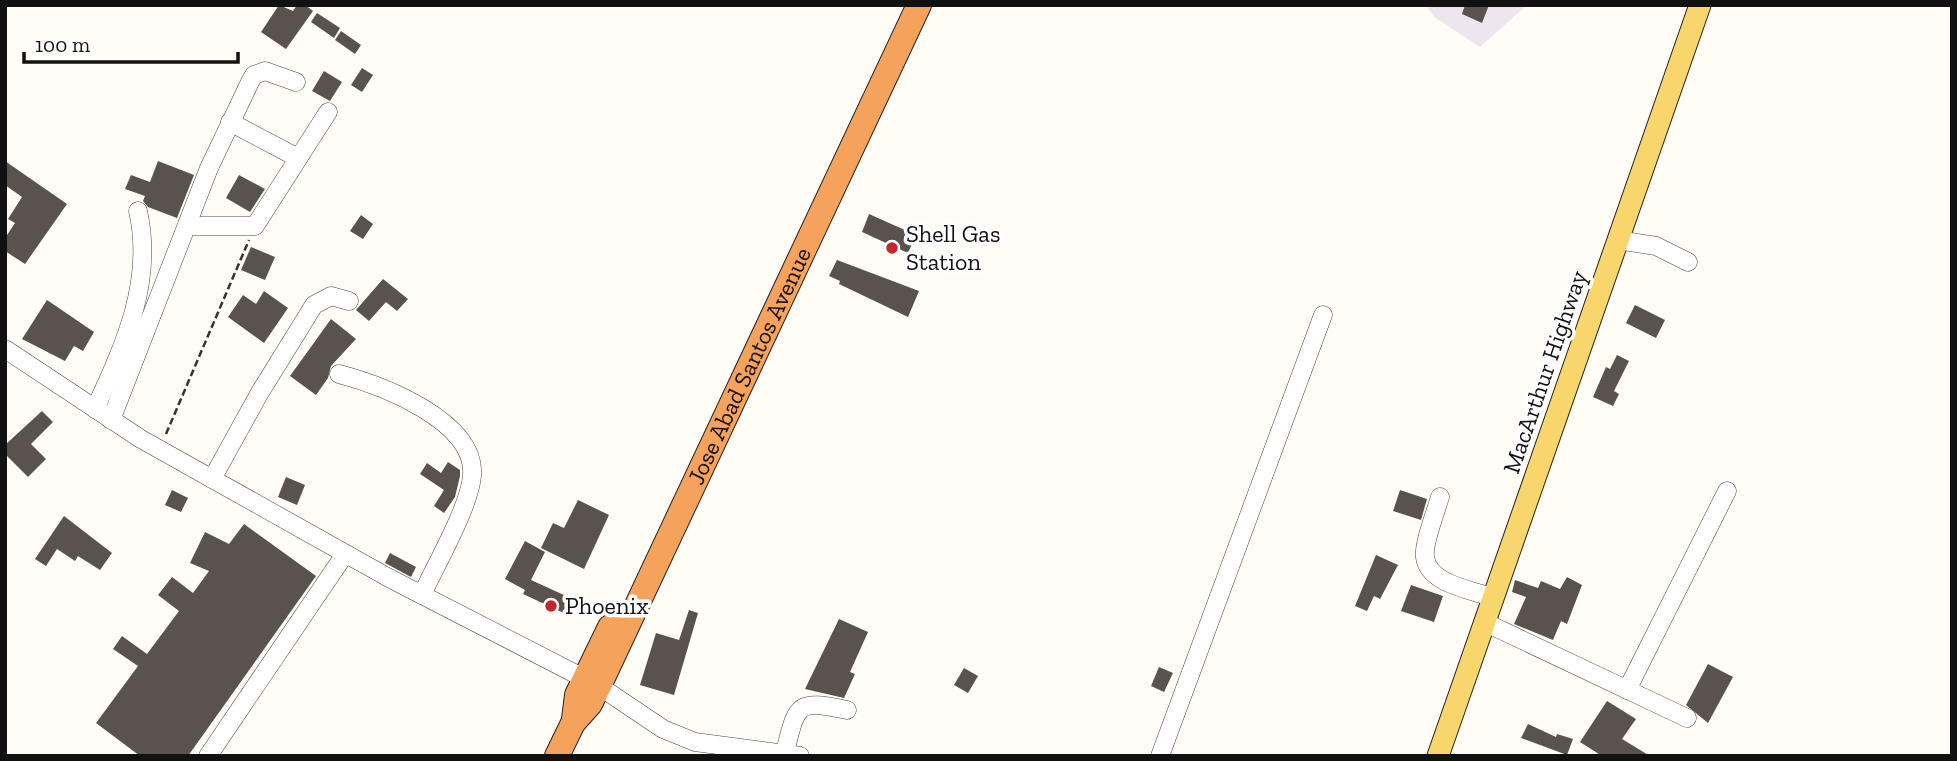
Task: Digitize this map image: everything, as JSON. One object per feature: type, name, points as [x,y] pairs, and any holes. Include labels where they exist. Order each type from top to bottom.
[{"type":"highway","name":"Jose Abad Santos Avenue","points":[[591,682],[902,5]]},
{"type":"highway","name":"Jose Abad Santos Avenue","points":[[557,756],[573,723],[577,695],[591,682],[919,5]]},
{"type":"main road","name":"MacArthur Highway","points":[[1438,756],[1700,5]]},
{"type":"street","points":[[111,420],[187,226],[230,122],[250,82],[258,72],[265,71],[296,82]]},
{"type":"street","points":[[187,226],[255,226],[328,112]]},
{"type":"street","points":[[230,122],[298,158]]},
{"type":"street","points":[[95,409],[120,356],[139,295],[144,258],[138,211]]},
{"type":"street","points":[[1618,240],[1656,246],[1688,261]]},
{"type":"street","points":[[212,479],[259,394],[314,305],[331,296],[349,301]]},
{"type":"street","points":[[1160,756],[1324,315]]},
{"type":"street","points":[[5,349],[160,450],[345,554],[591,682],[663,729],[695,742],[792,754],[794,716],[802,707],[813,703],[846,710]]},
{"type":"street","points":[[339,374],[376,384],[453,430],[469,458],[472,478],[465,500],[422,595]]},
{"type":"street","points":[[1627,690],[1727,491]]},
{"type":"street","points":[[1440,497],[1424,556],[1430,568],[1438,579],[1494,598]]},
{"type":"street","points":[[208,756],[345,554]]},
{"type":"street","points":[[1484,622],[1687,719]]},
{"type":"path","points":[[160,450],[255,226]]},
{"type":"shaded area","points":[[1426,5],[1527,5],[1480,47],[1434,17]]},
{"type":"building","points":[[279,5],[293,11],[297,5],[305,5],[313,11],[286,49],[261,32]]},
{"type":"building","points":[[1465,5],[1489,5],[1482,23],[1462,14]]},
{"type":"building","points":[[317,13],[340,28],[334,38],[311,22]]},
{"type":"building","points":[[341,31],[361,45],[355,54],[335,40]]},
{"type":"building","points":[[362,68],[373,75],[362,92],[351,85]]},
{"type":"building","points":[[324,71],[342,82],[330,101],[312,91]]},
{"type":"building","points":[[5,161],[67,204],[25,264],[5,251],[5,238],[15,223],[8,219],[22,197],[5,185]]},
{"type":"building","points":[[158,161],[194,175],[177,218],[148,207],[143,201],[145,196],[125,189],[131,175],[150,182]]},
{"type":"building","points":[[239,175],[265,189],[250,212],[226,198]]},
{"type":"building","points":[[869,214],[916,235],[908,253],[862,232]]},
{"type":"building","points":[[361,215],[373,224],[363,239],[350,231]]},
{"type":"building","points":[[251,247],[275,257],[265,280],[241,270]]},
{"type":"building","points":[[837,260],[919,291],[908,317],[839,284],[840,281],[829,276]]},
{"type":"building","points":[[383,279],[408,299],[397,311],[386,302],[369,321],[356,310]]},
{"type":"building","points":[[264,291],[288,308],[264,343],[228,317],[243,295],[256,304]]},
{"type":"building","points":[[47,300],[94,332],[83,351],[74,346],[65,361],[22,339]]},
{"type":"building","points":[[1635,305],[1665,320],[1656,338],[1626,323]]},
{"type":"building","points":[[331,319],[356,339],[331,366],[328,378],[316,395],[290,376]]},
{"type":"building","points":[[1617,355],[1629,361],[1614,391],[1619,394],[1613,406],[1593,397],[1606,367],[1610,369]]},
{"type":"building","points":[[42,411],[53,422],[31,444],[46,459],[28,477],[5,454],[5,445]]},
{"type":"building","points":[[448,462],[460,470],[460,476],[455,497],[444,513],[434,506],[444,490],[420,474],[427,463],[441,473]]},
{"type":"building","points":[[286,477],[305,485],[297,505],[278,497]]},
{"type":"building","points":[[172,490],[188,498],[181,512],[165,505]]},
{"type":"building","points":[[1400,490],[1427,499],[1421,520],[1393,511]]},
{"type":"building","points":[[578,500],[609,515],[584,569],[541,548],[553,523],[564,528]]},
{"type":"building","points":[[64,516],[112,553],[100,570],[78,556],[75,561],[57,549],[46,566],[35,559]]},
{"type":"building","points":[[244,524],[316,576],[188,756],[140,756],[96,723],[138,666],[113,649],[122,636],[147,654],[179,611],[158,595],[172,577],[193,593],[209,571],[190,563],[205,532],[229,544]]},
{"type":"building","points":[[525,541],[545,552],[531,580],[575,600],[568,615],[523,594],[525,590],[505,579]]},
{"type":"building","points":[[390,553],[416,567],[411,577],[385,563]]},
{"type":"building","points":[[1376,555],[1398,565],[1380,599],[1374,596],[1367,611],[1355,606]]},
{"type":"building","points":[[1567,577],[1582,585],[1567,624],[1561,621],[1553,640],[1514,624],[1526,597],[1512,592],[1515,580],[1538,588],[1541,581],[1560,589]]},
{"type":"building","points":[[1411,585],[1443,596],[1434,622],[1401,611]]},
{"type":"building","points":[[689,610],[698,613],[674,695],[640,685],[656,633],[679,640]]},
{"type":"building","points":[[839,619],[868,632],[850,672],[855,674],[844,698],[805,689]]},
{"type":"building","points":[[1708,664],[1733,677],[1708,723],[1686,705]]},
{"type":"building","points":[[1159,667],[1173,673],[1164,692],[1151,686]]},
{"type":"building","points":[[964,668],[978,676],[968,693],[954,685]]},
{"type":"building","points":[[1607,701],[1636,719],[1622,739],[1650,756],[1602,756],[1580,742]]},
{"type":"building","points":[[1528,724],[1556,737],[1557,734],[1573,739],[1567,755],[1521,738]]},
{"type":"place","name":"Shell Gas Station","points":[[892,248]]},
{"type":"place","name":"Phoenix","points":[[551,606]]}]
